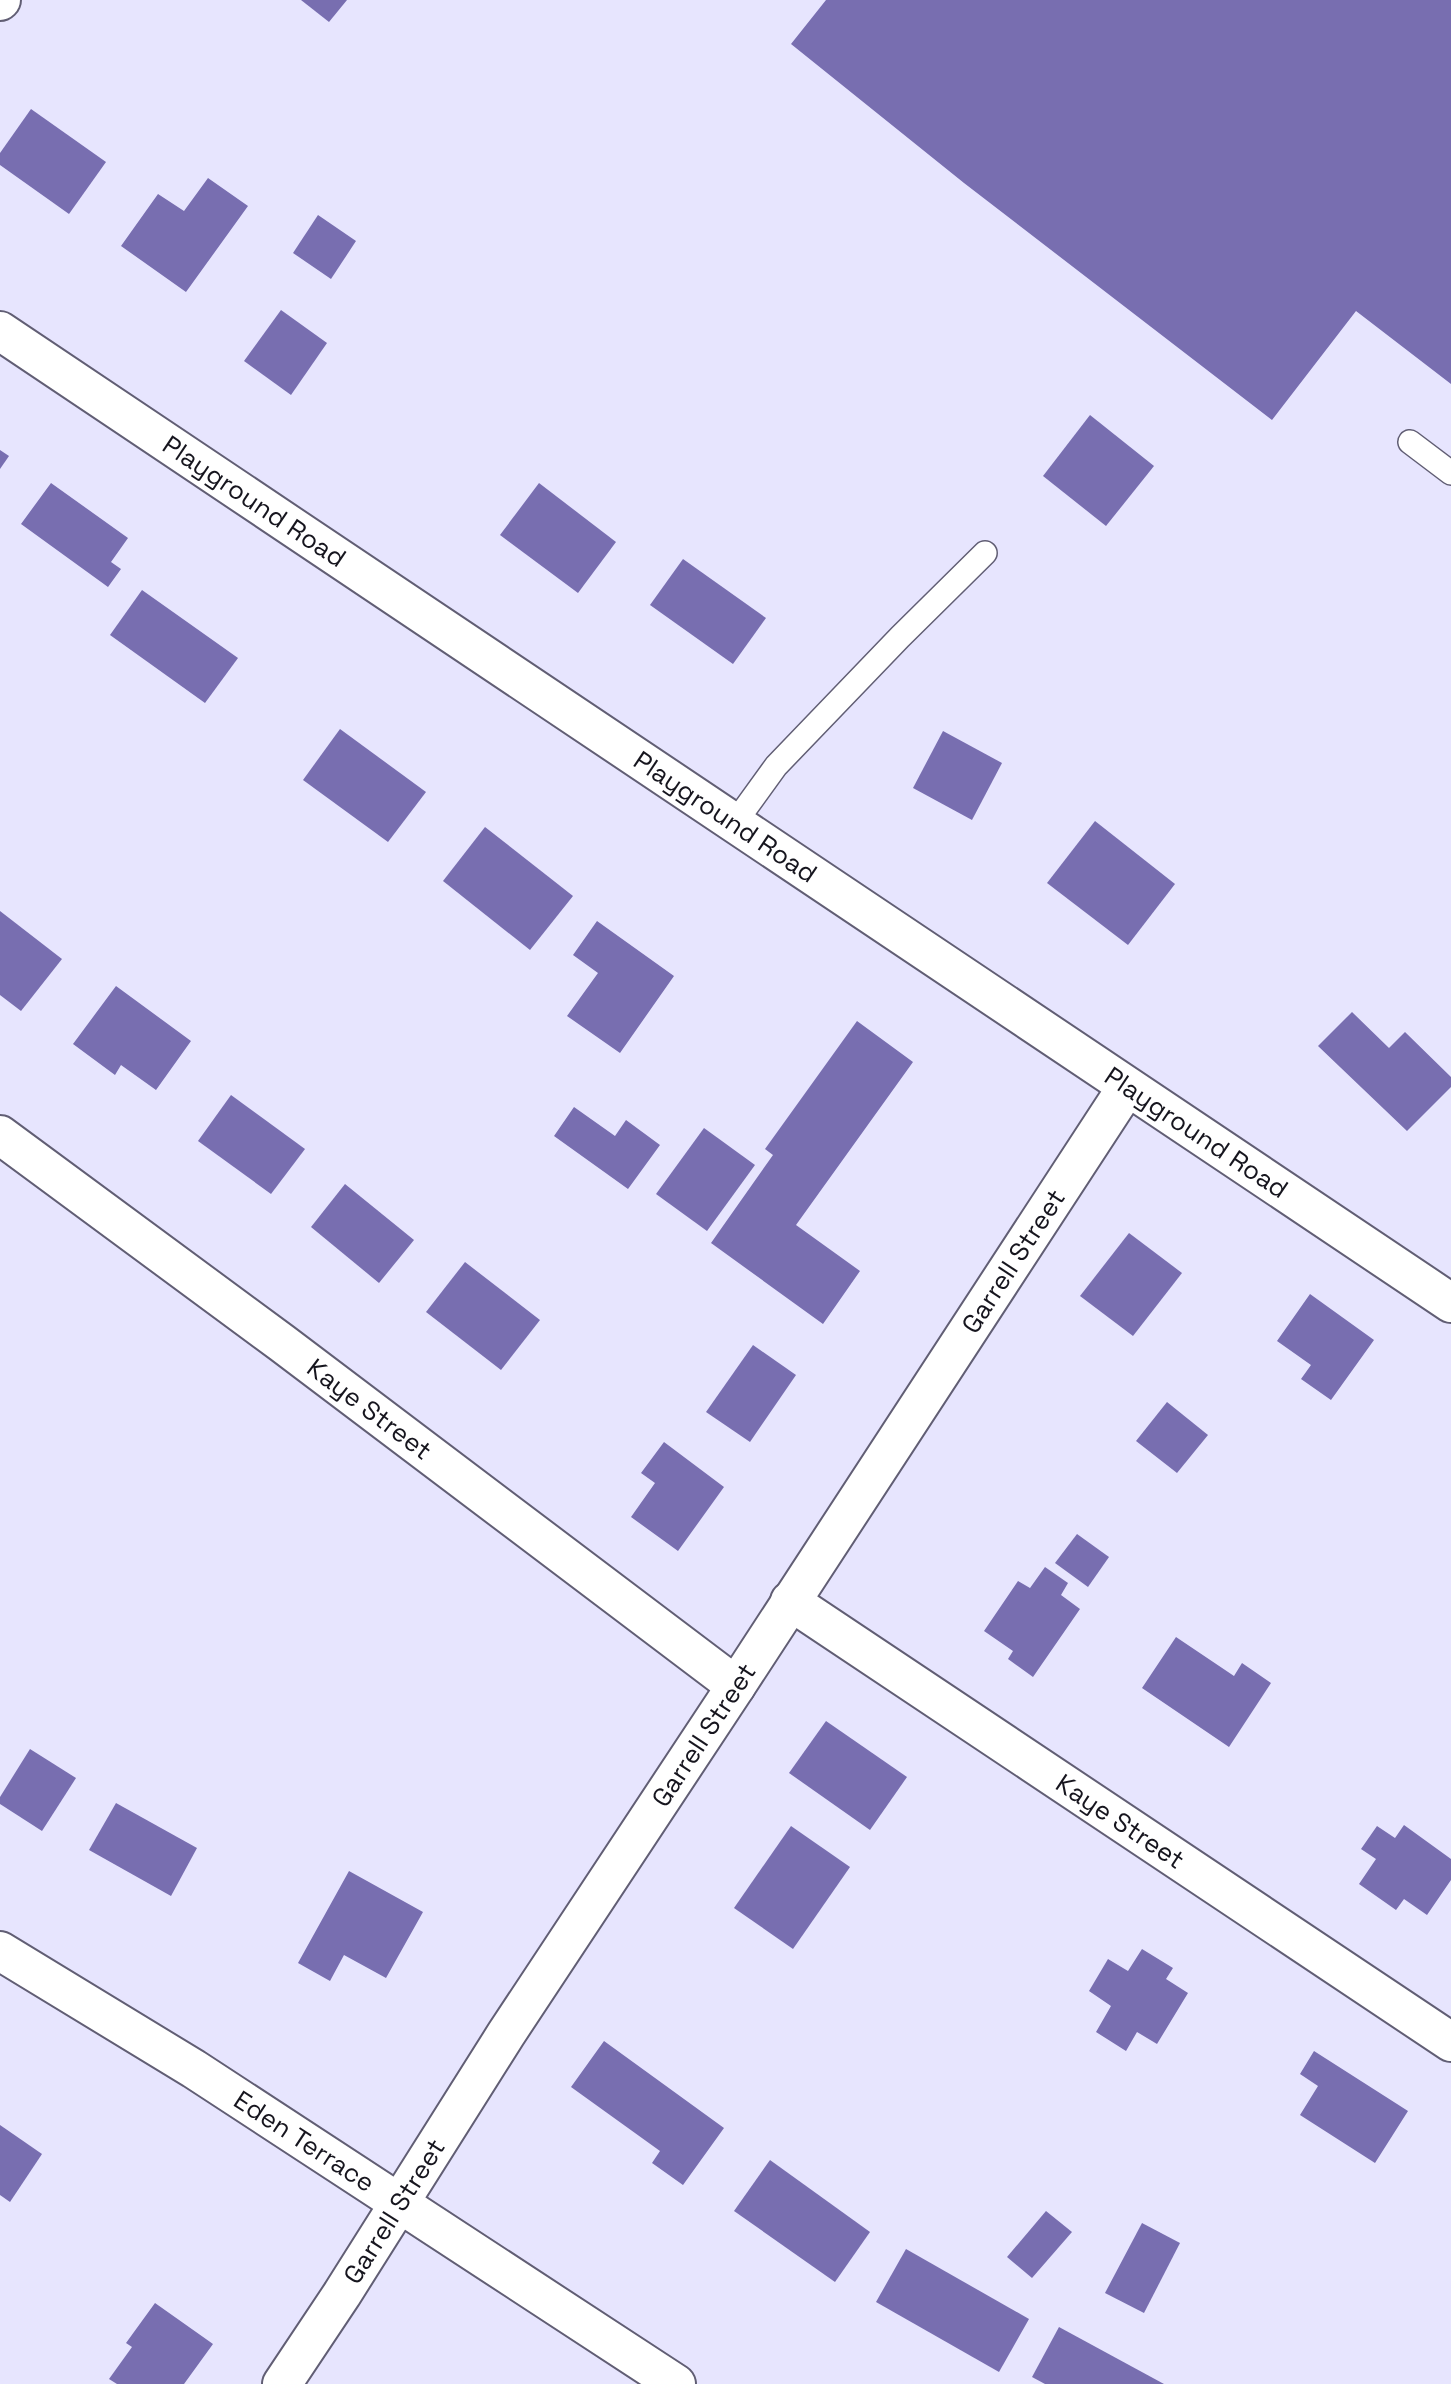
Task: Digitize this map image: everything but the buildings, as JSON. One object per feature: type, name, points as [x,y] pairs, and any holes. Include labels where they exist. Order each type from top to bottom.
[{"type":"street","name":"Playground Road","points":[[0,331],[1451,1303]]},
{"type":"street","name":"Garrell Street","points":[[282,2384],[506,2034],[1127,1087]]},
{"type":"street","name":"Kaye Street","points":[[0,1135],[282,1343],[736,1686]]},
{"type":"street","name":"Kaye Street","points":[[790,1601],[1451,2042]]},
{"type":"street","name":"Eden Terrace","points":[[0,1951],[194,2069],[676,2384]]},
{"type":"lane","points":[[1410,442],[1451,473]]},
{"type":"lane","points":[[734,824],[776,766],[900,636],[985,553]]}]
